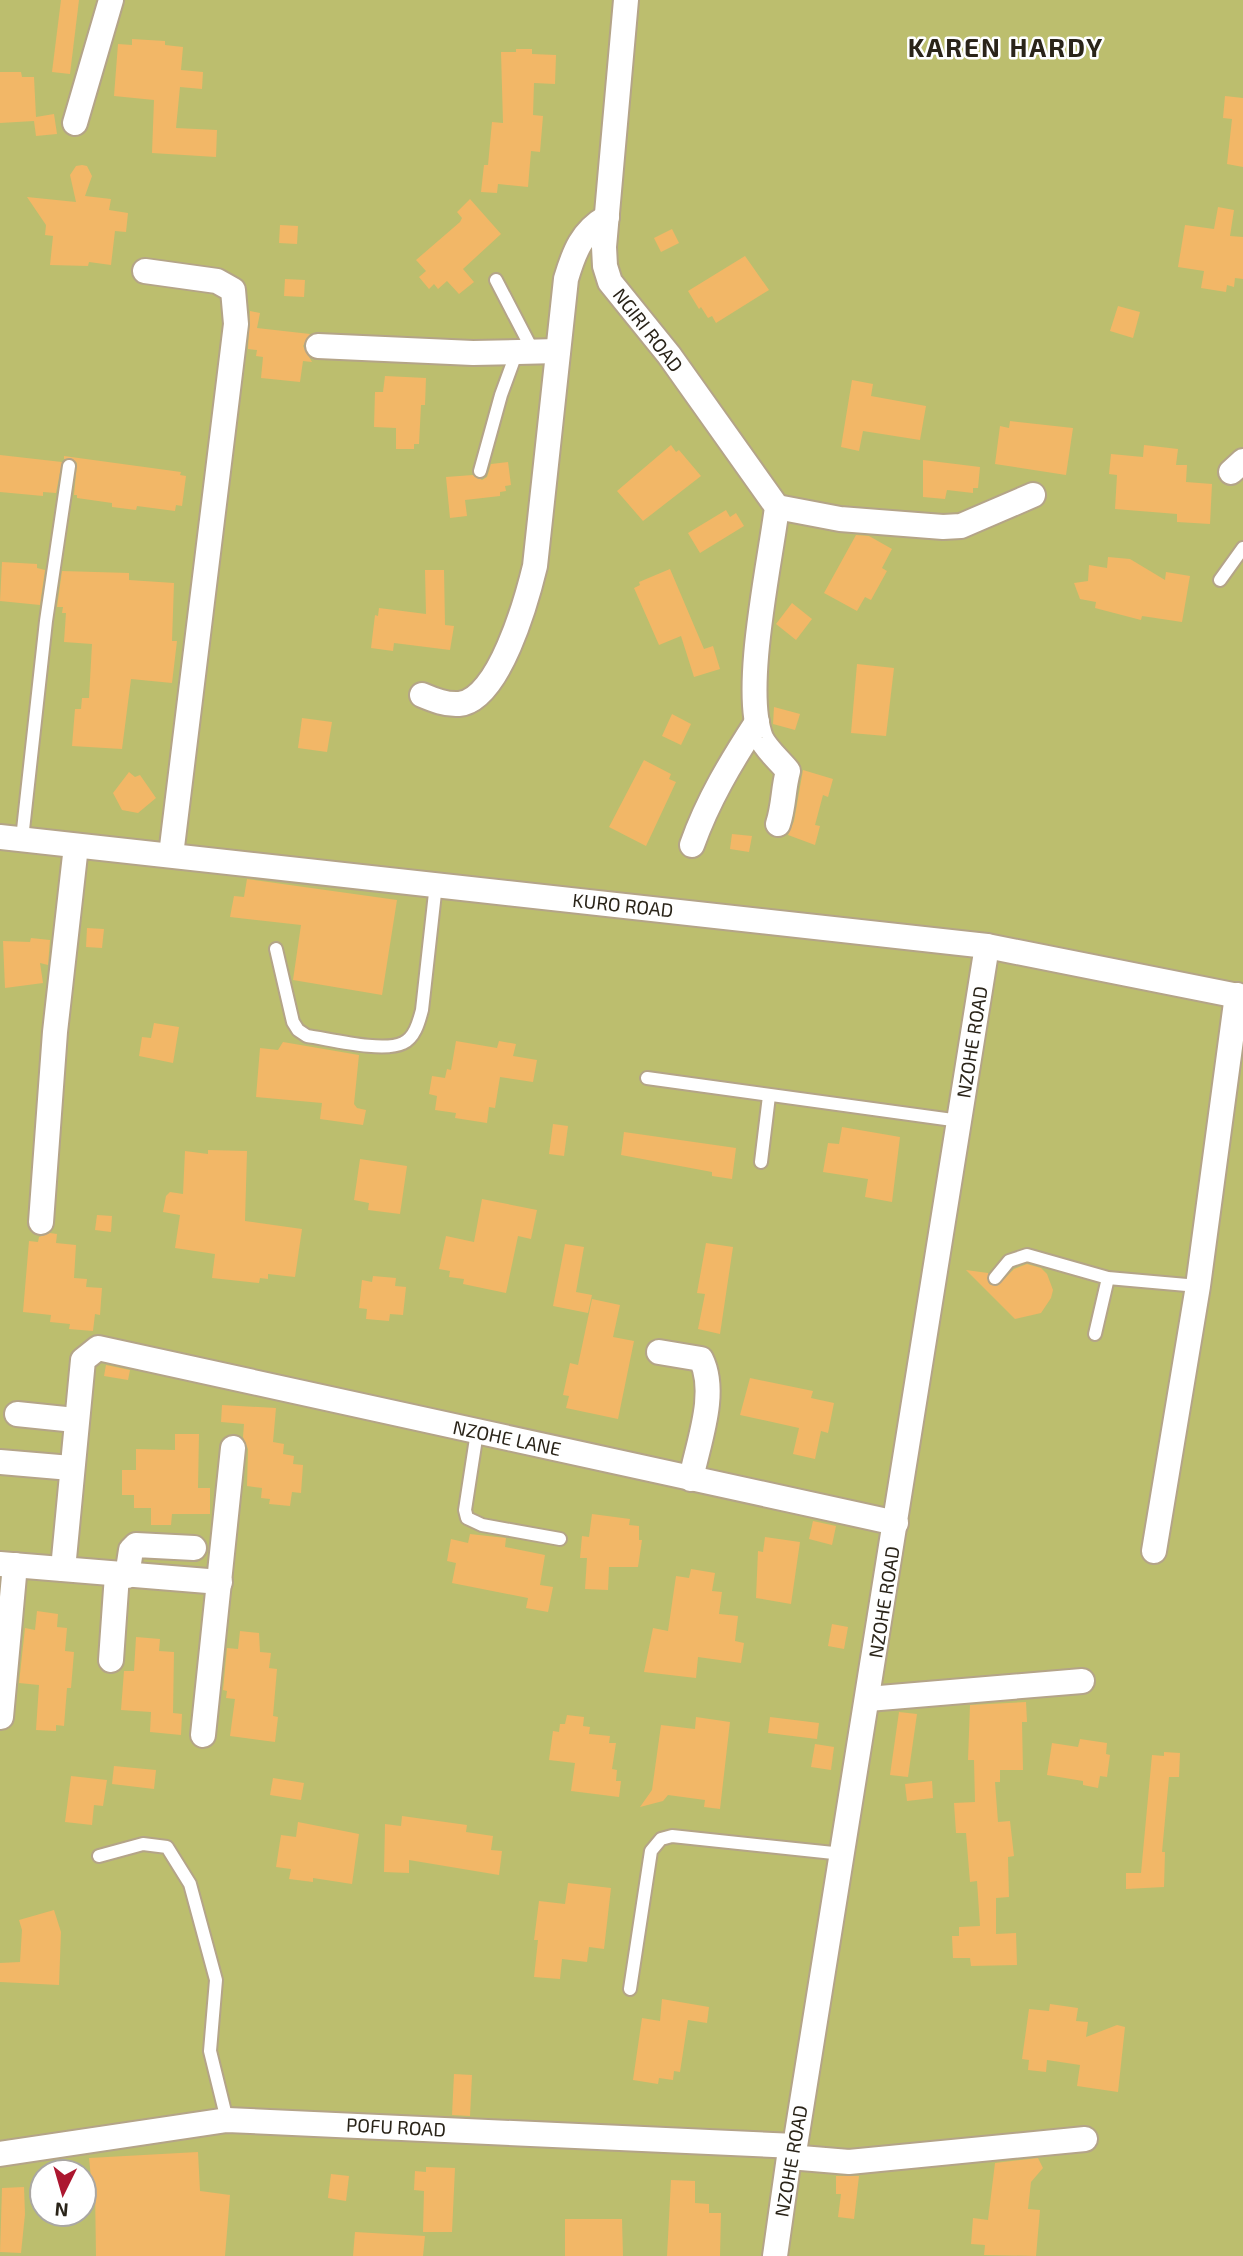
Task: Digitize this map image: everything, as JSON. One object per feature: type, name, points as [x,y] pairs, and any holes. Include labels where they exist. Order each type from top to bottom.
[{"type":"street","points":[[75,123],[111,0]]},
{"type":"street","name":"NGIRI ROAD","points":[[626,0],[604,247],[605,266],[610,282],[669,355],[777,507]]},
{"type":"street","points":[[422,695],[441,702],[461,704],[478,697],[492,683],[527,596],[535,565],[536,353],[571,262],[590,227],[607,217]]},
{"type":"street","points":[[145,271],[217,281],[233,290],[236,298],[236,324],[171,855]]},
{"type":"street","points":[[318,346],[536,353]]},
{"type":"street","points":[[778,824],[784,807],[783,789],[788,771],[762,740],[754,709],[756,661],[777,507],[840,519],[943,527],[961,526],[1033,495]]},
{"type":"street","points":[[692,845],[704,811],[757,722]]},
{"type":"street","name":"KURO ROAD","points":[[11,838],[987,946],[1240,996]]},
{"type":"street","points":[[41,1222],[55,1032],[76,846]]},
{"type":"street","name":"NZOHE ROAD","points":[[775,2256],[843,1854],[987,946]]},
{"type":"street","points":[[1154,1551],[1198,1286],[1240,996]]},
{"type":"street","name":"NZOHE LANE","points":[[75,1420],[83,1360],[98,1348],[896,1524]]},
{"type":"street","points":[[659,1352],[701,1359],[707,1371],[708,1391],[691,1479]]},
{"type":"street","points":[[18,1414],[75,1420],[62,1569]]},
{"type":"street","points":[[203,1735],[233,1448]]},
{"type":"street","points":[[0,1462],[71,1468]]},
{"type":"street","points":[[111,1660],[122,1576],[131,1550],[136,1545],[194,1548]]},
{"type":"street","points":[[1,1717],[7,1565],[220,1582]]},
{"type":"street","points":[[868,1699],[1082,1681]]},
{"type":"street","name":"POFU ROAD","points":[[0,2154],[227,2120],[792,2151],[849,2162],[1085,2139]]},
{"type":"lane","points":[[480,471],[501,396],[536,353],[496,280]]},
{"type":"lane","points":[[11,838],[69,467]]},
{"type":"lane","points":[[1220,580],[1243,548]]},
{"type":"lane","points":[[276,950],[293,1022],[298,1030],[307,1035],[383,1046],[403,1043],[416,1029],[422,1010],[436,884]]},
{"type":"lane","points":[[646,1078],[960,1121]]},
{"type":"lane","points":[[761,1162],[769,1096]]},
{"type":"lane","points":[[995,1278],[1009,1261],[1027,1255],[1108,1278],[1198,1286]]},
{"type":"lane","points":[[1095,1334],[1108,1278]]},
{"type":"lane","points":[[477,1432],[465,1510],[467,1518],[482,1525],[560,1539]]},
{"type":"lane","points":[[631,1989],[651,1852],[661,1839],[672,1836],[843,1854]]},
{"type":"lane","points":[[99,1856],[143,1844],[167,1847],[190,1884],[216,1980],[210,2050],[227,2120]]},
{"type":"green space","points":[[0,0],[1243,0],[1243,2256],[0,2256]]},
{"type":"building","points":[[61,0],[79,0],[70,74],[52,72]]},
{"type":"building","points":[[132,39],[165,41],[165,45],[183,47],[181,70],[203,72],[202,89],[180,87],[176,128],[217,130],[216,157],[152,153],[154,100],[114,96],[118,44],[132,45]]},
{"type":"building","points":[[516,49],[532,49],[532,54],[556,55],[555,84],[534,83],[533,115],[543,116],[540,152],[531,151],[528,187],[498,184],[497,193],[481,192],[484,165],[488,165],[492,122],[503,123],[501,52],[516,52]]},
{"type":"building","points":[[0,72],[21,72],[22,77],[34,77],[36,117],[54,114],[57,134],[36,136],[34,121],[0,123]]},
{"type":"building","points":[[1225,96],[1243,98],[1243,167],[1227,164],[1232,119],[1223,118]]},
{"type":"building","points":[[76,166],[87,166],[92,176],[85,196],[111,199],[109,210],[128,213],[126,232],[115,231],[111,265],[89,262],[88,266],[50,265],[53,236],[45,235],[46,225],[27,197],[76,202],[70,175]]},
{"type":"building","points":[[470,199],[501,234],[463,269],[474,282],[459,294],[447,281],[438,289],[434,284],[429,289],[419,277],[426,271],[416,260],[460,222],[462,218],[457,212]]},
{"type":"building","points":[[1218,207],[1234,210],[1230,236],[1243,237],[1243,279],[1235,278],[1234,287],[1227,285],[1226,292],[1201,288],[1204,271],[1178,267],[1185,225],[1214,229]]},
{"type":"building","points":[[280,225],[298,226],[297,244],[279,243]]},
{"type":"building","points":[[672,229],[679,243],[661,252],[654,238]]},
{"type":"building","points":[[745,256],[769,290],[716,323],[712,316],[708,318],[701,307],[699,309],[688,291]]},
{"type":"building","points":[[285,279],[305,280],[304,297],[284,296]]},
{"type":"building","points":[[1118,306],[1140,312],[1133,338],[1110,331]]},
{"type":"building","points":[[250,311],[260,313],[257,328],[310,334],[303,346],[312,362],[303,361],[300,382],[261,378],[263,357],[256,356],[257,350],[248,349]]},
{"type":"building","points":[[385,376],[426,378],[425,405],[421,405],[419,444],[414,444],[414,449],[396,449],[396,428],[374,427],[375,392],[383,392]]},
{"type":"building","points":[[852,380],[873,384],[871,396],[926,406],[920,440],[863,431],[859,451],[841,447]]},
{"type":"building","points":[[1010,421],[1073,428],[1066,475],[995,464],[1000,426],[1009,428]]},
{"type":"building","points":[[671,445],[676,452],[679,450],[701,476],[643,521],[617,491]]},
{"type":"building","points":[[1144,445],[1178,449],[1176,465],[1187,465],[1186,482],[1212,484],[1210,524],[1177,522],[1177,514],[1115,509],[1117,475],[1109,474],[1111,454],[1143,457]]},
{"type":"building","points":[[0,455],[62,462],[56,493],[43,492],[43,496],[0,492]]},
{"type":"building","points":[[64,456],[181,472],[180,475],[186,476],[182,506],[176,505],[175,511],[137,506],[136,510],[77,498],[77,495],[74,495],[77,463],[71,458],[64,459]]},
{"type":"building","points":[[923,460],[980,467],[978,488],[973,488],[973,493],[947,490],[945,499],[923,497]]},
{"type":"building","points":[[508,462],[511,485],[505,486],[506,491],[500,492],[500,496],[465,500],[467,516],[450,518],[446,477],[473,475],[482,480],[487,477],[491,464]]},
{"type":"building","points":[[726,510],[730,517],[736,513],[744,526],[700,553],[688,533]]},
{"type":"building","points":[[856,535],[869,536],[892,549],[882,568],[887,571],[871,600],[865,597],[857,611],[824,593]]},
{"type":"building","points":[[1108,557],[1130,559],[1165,580],[1166,572],[1190,576],[1182,622],[1142,616],[1141,620],[1095,608],[1096,602],[1080,599],[1074,583],[1088,581],[1089,565],[1107,568]]},
{"type":"building","points":[[2,562],[37,564],[37,568],[45,570],[40,605],[0,601]]},
{"type":"building","points":[[670,569],[704,649],[713,646],[720,669],[694,677],[681,636],[659,645],[634,588],[640,585],[639,582]]},
{"type":"building","points":[[425,570],[444,570],[445,625],[454,626],[450,650],[394,643],[393,651],[371,648],[375,615],[378,616],[379,608],[426,614]]},
{"type":"building","points":[[62,571],[129,573],[129,580],[174,583],[172,641],[177,641],[172,683],[131,679],[122,749],[72,746],[75,709],[81,709],[82,698],[89,698],[92,644],[64,642],[66,613],[62,613],[63,607],[57,607]]},
{"type":"building","points":[[792,603],[812,619],[796,640],[776,624]]},
{"type":"building","points":[[857,664],[894,668],[886,736],[851,733]]},
{"type":"building","points":[[774,707],[800,714],[795,730],[773,724]]},
{"type":"building","points":[[672,714],[691,724],[681,745],[662,736]]},
{"type":"building","points":[[302,718],[332,722],[327,752],[298,748]]},
{"type":"building","points":[[644,760],[671,774],[669,779],[676,782],[646,846],[609,827]]},
{"type":"building","points":[[803,770],[833,779],[828,797],[823,795],[815,825],[820,826],[815,845],[788,835],[794,821]]},
{"type":"building","points":[[129,772],[135,777],[140,775],[156,798],[138,813],[122,810],[113,793]]},
{"type":"building","points":[[732,834],[752,836],[749,852],[730,849]]},
{"type":"building","points":[[247,879],[397,900],[382,995],[293,980],[301,925],[230,917],[234,896],[244,897]]},
{"type":"building","points":[[87,928],[104,929],[102,948],[86,947]]},
{"type":"building","points":[[31,938],[50,940],[48,965],[40,963],[43,983],[5,988],[3,941],[30,942]]},
{"type":"building","points":[[154,1023],[179,1027],[173,1063],[139,1056],[142,1037],[151,1038]]},
{"type":"building","points":[[456,1041],[497,1048],[499,1041],[516,1044],[513,1056],[537,1060],[533,1082],[500,1077],[495,1108],[489,1107],[487,1123],[455,1118],[456,1113],[435,1110],[437,1096],[429,1094],[432,1076],[445,1078],[447,1069],[451,1070]]},
{"type":"building","points":[[283,1042],[359,1055],[354,1104],[357,1108],[366,1110],[363,1125],[320,1119],[322,1103],[256,1097],[260,1048],[278,1050]]},
{"type":"building","points":[[553,1124],[568,1126],[564,1156],[549,1154]]},
{"type":"building","points":[[842,1127],[900,1137],[892,1202],[865,1197],[868,1179],[823,1172],[828,1143],[839,1144]]},
{"type":"building","points":[[624,1132],[736,1148],[732,1179],[712,1176],[712,1172],[621,1155]]},
{"type":"building","points":[[208,1150],[247,1151],[245,1221],[302,1229],[295,1277],[268,1274],[268,1279],[260,1278],[259,1283],[212,1278],[215,1254],[175,1248],[180,1215],[163,1212],[166,1196],[170,1192],[183,1194],[185,1151],[208,1154]]},
{"type":"building","points":[[360,1159],[407,1166],[400,1214],[368,1210],[369,1203],[354,1200]]},
{"type":"building","points":[[482,1199],[537,1210],[531,1239],[518,1236],[506,1293],[463,1284],[464,1279],[449,1277],[450,1271],[439,1269],[446,1236],[474,1242]]},
{"type":"building","points":[[97,1215],[112,1216],[111,1232],[95,1230]]},
{"type":"building","points":[[50,1233],[57,1234],[56,1243],[76,1245],[74,1278],[87,1279],[86,1287],[102,1288],[100,1315],[95,1314],[93,1331],[69,1329],[70,1324],[50,1322],[51,1315],[23,1312],[29,1241],[38,1242],[39,1237]]},
{"type":"building","points":[[706,1243],[733,1247],[720,1334],[698,1329],[705,1294],[697,1293]]},
{"type":"building","points":[[565,1244],[584,1247],[576,1292],[592,1295],[588,1313],[553,1306]]},
{"type":"building","points":[[1027,1264],[1041,1268],[1047,1274],[1053,1290],[1041,1313],[1015,1319],[966,1270],[988,1273],[989,1284],[997,1286],[1014,1269]]},
{"type":"building","points":[[373,1276],[396,1278],[395,1286],[406,1287],[403,1315],[390,1314],[389,1321],[366,1319],[367,1309],[359,1308],[362,1280],[372,1282]]},
{"type":"building","points":[[592,1299],[620,1305],[613,1337],[634,1341],[618,1419],[566,1408],[569,1396],[563,1395],[570,1363],[578,1365]]},
{"type":"building","points":[[106,1365],[130,1370],[128,1380],[104,1376]]},
{"type":"building","points":[[750,1378],[813,1391],[811,1398],[834,1403],[828,1433],[821,1431],[815,1459],[793,1454],[799,1428],[740,1415]]},
{"type":"building","points":[[222,1405],[276,1408],[273,1442],[284,1444],[283,1454],[294,1456],[293,1464],[303,1465],[301,1493],[292,1492],[290,1506],[269,1504],[270,1499],[261,1498],[262,1488],[247,1486],[248,1449],[243,1437],[244,1424],[221,1422]]},
{"type":"building","points":[[175,1434],[199,1434],[198,1488],[210,1488],[210,1514],[172,1514],[171,1525],[151,1525],[151,1508],[134,1508],[134,1495],[122,1495],[122,1470],[136,1470],[136,1449],[175,1450]]},
{"type":"building","points":[[592,1514],[630,1519],[629,1525],[639,1526],[639,1540],[642,1540],[638,1567],[609,1567],[608,1590],[585,1589],[587,1558],[580,1558],[582,1536],[589,1537]]},
{"type":"building","points":[[813,1521],[836,1526],[832,1545],[809,1539]]},
{"type":"building","points":[[470,1534],[506,1538],[505,1547],[545,1555],[540,1585],[553,1587],[548,1612],[526,1608],[528,1598],[452,1583],[456,1563],[447,1561],[451,1539],[468,1543]]},
{"type":"building","points":[[765,1537],[800,1542],[791,1604],[756,1598],[758,1551],[763,1552]]},
{"type":"building","points":[[691,1569],[715,1573],[712,1591],[722,1592],[719,1614],[738,1616],[735,1641],[744,1643],[741,1663],[698,1657],[696,1678],[644,1672],[653,1628],[668,1631],[676,1576],[689,1578]]},
{"type":"building","points":[[37,1611],[58,1614],[57,1627],[67,1628],[65,1651],[74,1652],[71,1688],[67,1688],[64,1726],[56,1725],[56,1731],[36,1730],[39,1685],[19,1683],[25,1628],[35,1630]]},
{"type":"building","points":[[832,1624],[848,1627],[844,1649],[828,1646]]},
{"type":"building","points":[[240,1631],[259,1633],[260,1652],[271,1653],[269,1668],[277,1669],[273,1716],[278,1717],[275,1742],[230,1736],[235,1699],[226,1698],[227,1691],[223,1690],[227,1648],[238,1649]]},
{"type":"building","points":[[136,1637],[160,1639],[159,1651],[174,1652],[173,1713],[182,1714],[181,1735],[150,1732],[151,1712],[121,1710],[124,1671],[134,1671]]},
{"type":"building","points":[[1026,1702],[1027,1722],[1022,1722],[1023,1770],[1000,1770],[1000,1782],[995,1782],[998,1822],[1010,1821],[1014,1856],[1008,1857],[1009,1897],[996,1898],[996,1934],[1016,1933],[1017,1965],[971,1966],[970,1958],[953,1958],[952,1936],[959,1936],[959,1927],[980,1926],[977,1881],[970,1882],[966,1833],[956,1833],[954,1803],[975,1802],[974,1760],[968,1760],[970,1705]]},
{"type":"building","points":[[899,1712],[917,1714],[908,1777],[890,1775]]},
{"type":"building","points":[[567,1715],[584,1717],[583,1726],[590,1727],[589,1734],[610,1736],[609,1743],[616,1743],[612,1769],[617,1770],[616,1781],[621,1781],[619,1797],[571,1791],[575,1763],[549,1760],[553,1731],[559,1732],[560,1724],[565,1724]]},
{"type":"building","points":[[696,1717],[730,1722],[720,1809],[704,1807],[705,1800],[668,1795],[663,1801],[640,1807],[652,1790],[661,1725],[695,1729]]},
{"type":"building","points":[[770,1717],[819,1723],[817,1739],[768,1733]]},
{"type":"building","points":[[1080,1739],[1107,1743],[1106,1754],[1110,1755],[1107,1777],[1100,1776],[1098,1788],[1083,1785],[1083,1781],[1047,1775],[1052,1743],[1078,1747]]},
{"type":"building","points":[[815,1744],[834,1747],[831,1770],[811,1767]]},
{"type":"building","points":[[1164,1752],[1180,1753],[1179,1777],[1169,1777],[1162,1852],[1165,1852],[1164,1887],[1126,1889],[1126,1873],[1141,1873],[1152,1755],[1164,1756]]},
{"type":"building","points":[[114,1766],[156,1770],[154,1789],[112,1784]]},
{"type":"building","points":[[71,1776],[107,1780],[103,1806],[94,1805],[92,1825],[65,1822]]},
{"type":"building","points":[[273,1778],[304,1783],[301,1800],[270,1795]]},
{"type":"building","points":[[932,1781],[933,1798],[907,1801],[905,1784]]},
{"type":"building","points":[[402,1816],[467,1825],[466,1832],[493,1836],[491,1850],[502,1851],[499,1875],[409,1860],[409,1873],[384,1872],[385,1824],[401,1826]]},
{"type":"building","points":[[298,1822],[359,1834],[352,1884],[313,1878],[313,1882],[289,1879],[291,1869],[276,1867],[281,1835],[296,1837]]},
{"type":"building","points":[[568,1883],[611,1888],[604,1949],[589,1947],[587,1962],[562,1959],[560,1979],[534,1977],[538,1940],[534,1940],[539,1901],[565,1904]]},
{"type":"building","points":[[54,1910],[61,1932],[59,1985],[0,1982],[0,1963],[20,1962],[22,1930],[19,1920]]},
{"type":"building","points":[[662,1999],[709,2007],[707,2023],[688,2020],[680,2072],[674,2071],[673,2080],[659,2078],[658,2084],[633,2080],[642,2018],[660,2021]]},
{"type":"building","points":[[1050,2004],[1078,2008],[1076,2021],[1088,2022],[1086,2037],[1117,2025],[1125,2027],[1118,2092],[1077,2086],[1080,2065],[1047,2060],[1046,2072],[1028,2070],[1029,2060],[1022,2059],[1029,2009],[1049,2011]]},
{"type":"building","points":[[454,2074],[472,2075],[470,2116],[452,2115]]},
{"type":"building","points":[[198,2152],[200,2191],[230,2195],[225,2256],[96,2256],[98,2158],[89,2158]]},
{"type":"building","points":[[1038,2158],[1043,2168],[1031,2182],[1028,2209],[1040,2210],[1036,2256],[984,2255],[985,2245],[971,2244],[973,2218],[988,2220],[995,2163]]},
{"type":"building","points":[[426,2167],[455,2168],[452,2232],[423,2232],[424,2191],[414,2190],[415,2171],[426,2172]]},
{"type":"building","points":[[331,2174],[349,2176],[346,2201],[328,2198]]},
{"type":"building","points":[[836,2176],[859,2176],[854,2219],[838,2217],[841,2194],[836,2194]]},
{"type":"building","points":[[671,2180],[695,2181],[695,2203],[709,2204],[709,2213],[721,2213],[720,2256],[667,2256]]},
{"type":"building","points":[[24,2187],[25,2214],[21,2253],[0,2252],[2,2188]]},
{"type":"building","points":[[565,2219],[622,2219],[623,2256],[565,2256]]},
{"type":"building","points":[[355,2232],[425,2236],[423,2256],[353,2256]]},
{"type":"district","name":"KAREN HARDY","points":[[1006,48]]}]
